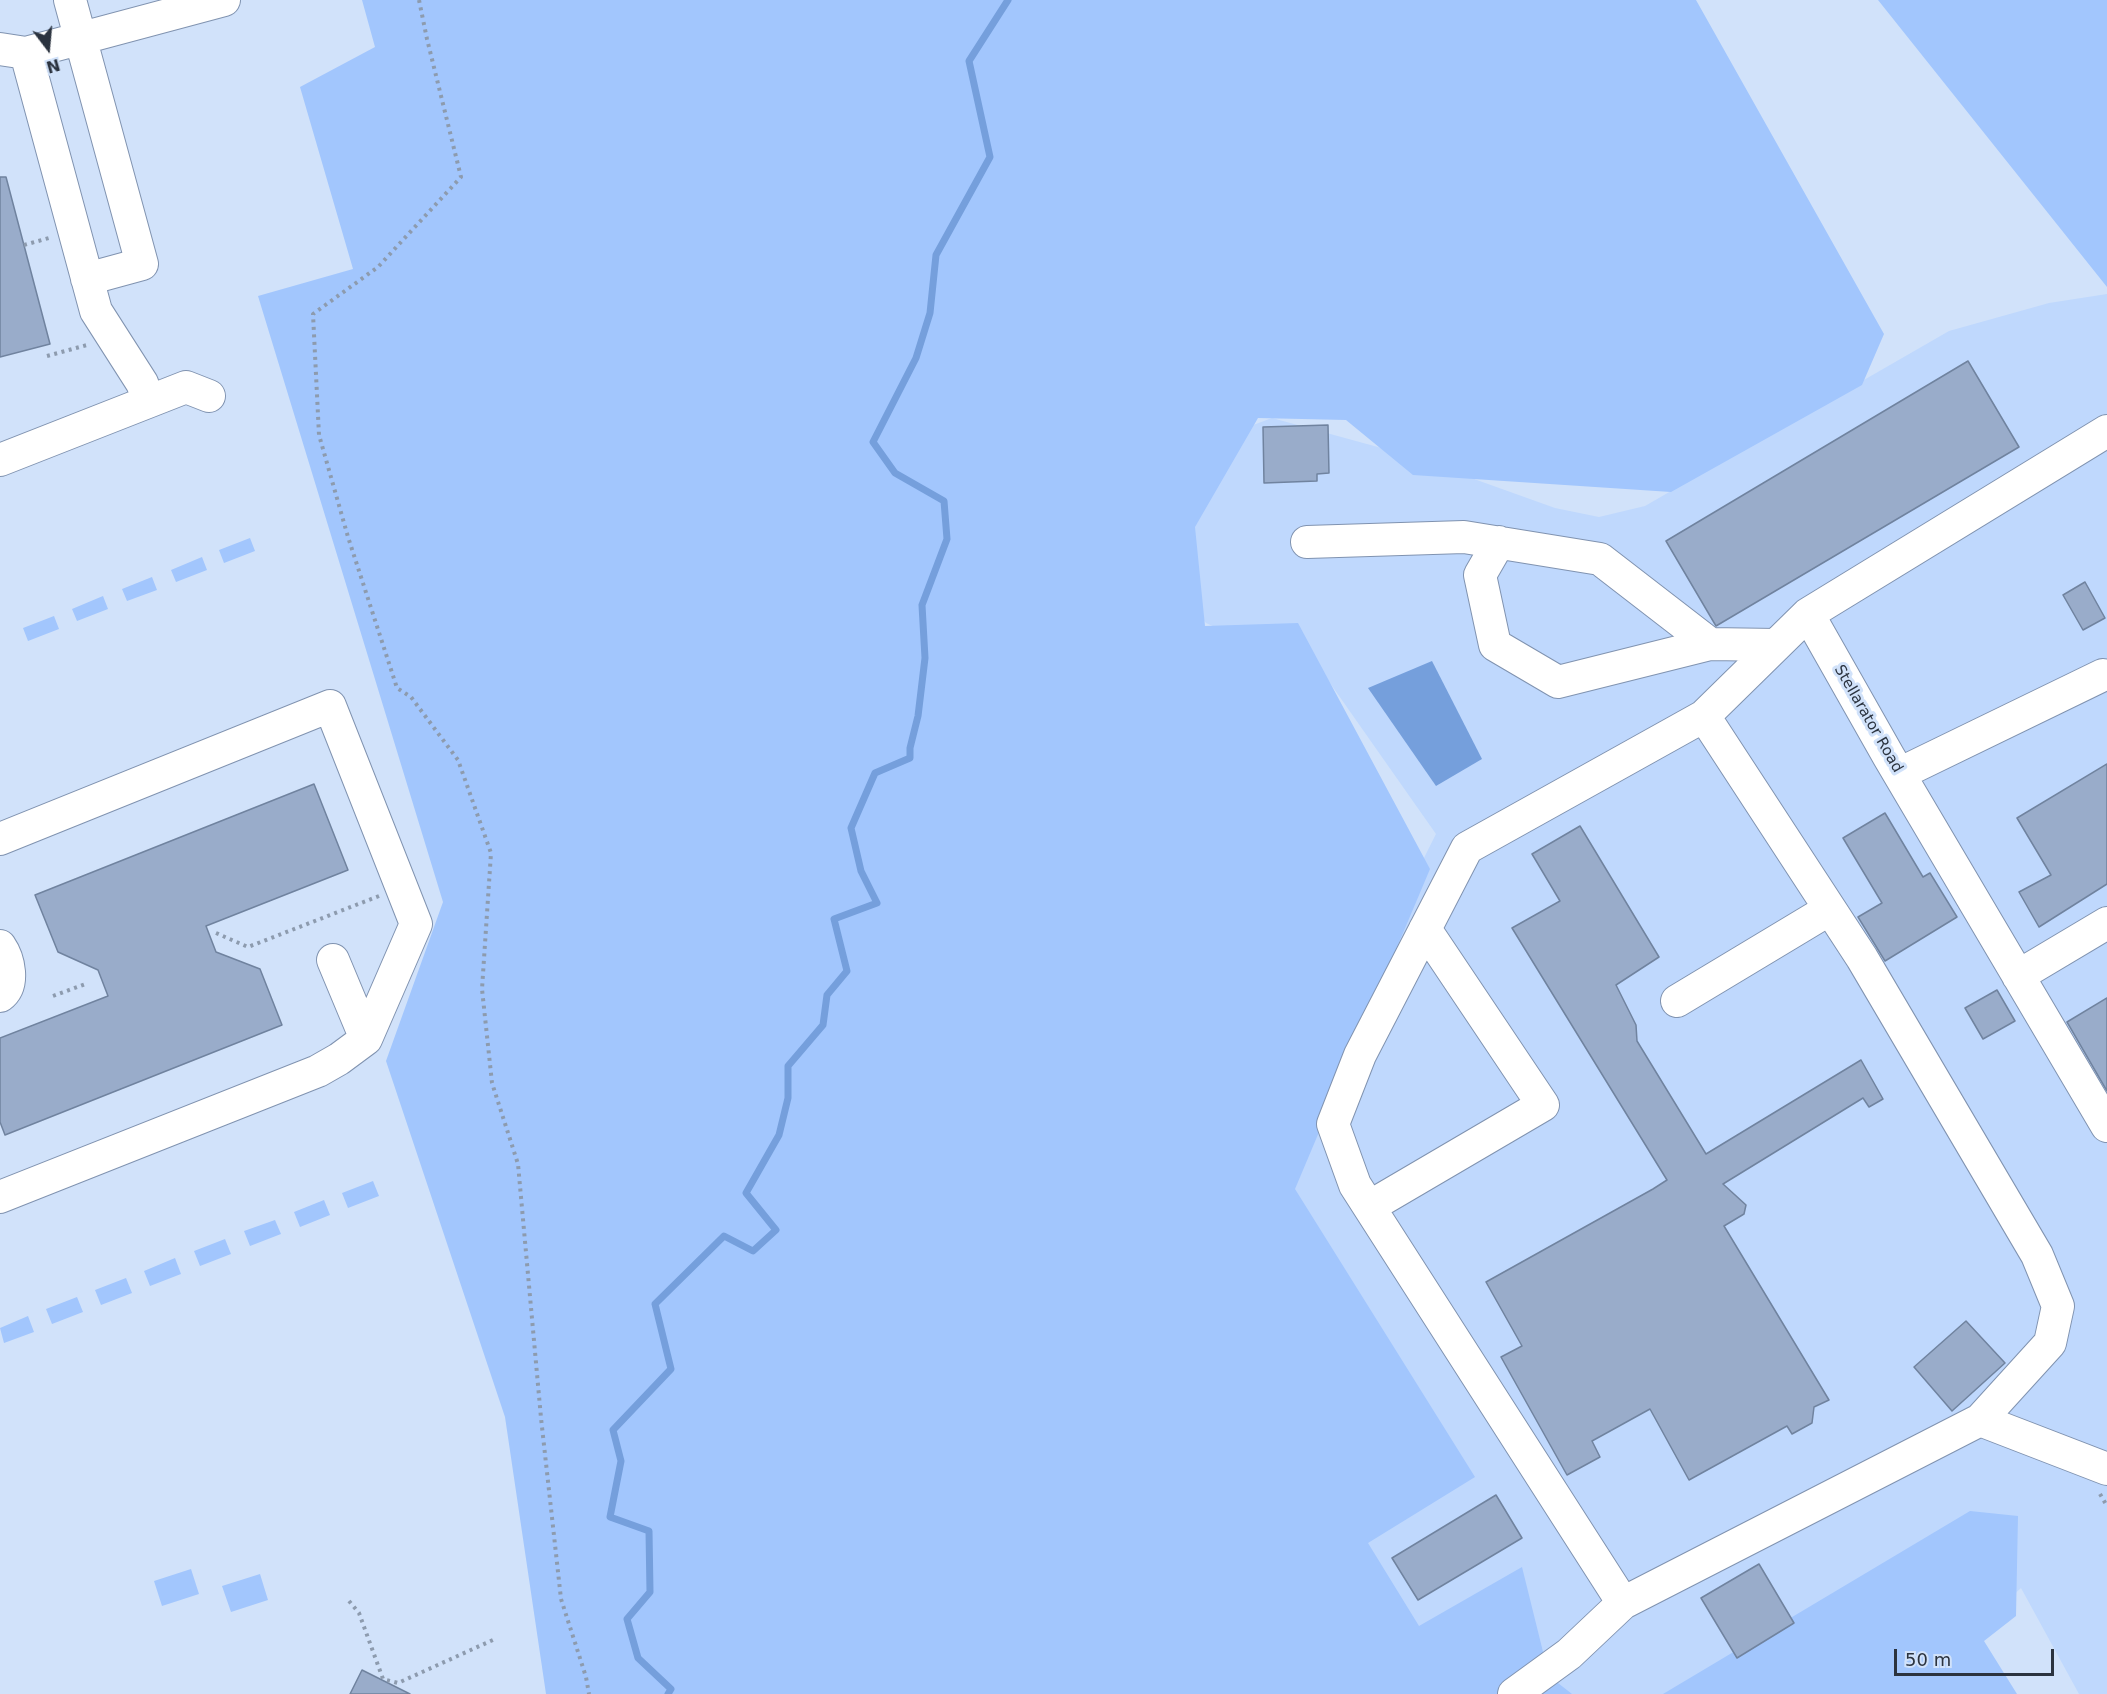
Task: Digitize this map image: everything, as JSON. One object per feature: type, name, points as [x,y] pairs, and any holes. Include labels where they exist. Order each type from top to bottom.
[{"type":"street","points":[[70,0],[142,264],[87,279]]},
{"type":"street","points":[[149,401],[141,383],[96,310],[13,51],[81,39],[224,0]]},
{"type":"street","points":[[0,460],[186,387],[208,396]]},
{"type":"street","points":[[1623,1603],[1355,1185],[1333,1124],[1360,1055],[1467,848],[1704,716],[1808,614],[2107,431]]},
{"type":"street","points":[[1306,542],[1464,537],[1600,559],[1710,644]]},
{"type":"street","points":[[1499,542],[1480,575],[1495,645],[1557,682],[1710,644],[1776,645]]},
{"type":"street","name":"Stellarator Road","points":[[1808,614],[1899,774],[2107,1126]]},
{"type":"street","points":[[1899,774],[2103,675]]},
{"type":"street","points":[[0,839],[330,706],[416,924],[366,1038],[339,1059],[318,1071],[0,1197]]},
{"type":"street","points":[[1514,1694],[1569,1654],[1623,1603],[1980,1419],[2050,1343],[2058,1306],[2037,1255],[1868,968],[1704,716]]},
{"type":"street","points":[[1677,1001],[1830,909]]},
{"type":"street","points":[[2018,976],[2107,923]]},
{"type":"street","points":[[1370,1207],[1543,1106],[1425,929]]},
{"type":"street","points":[[0,946],[5,952],[9,966],[9,981],[4,994],[0,996]]},
{"type":"street","points":[[333,960],[366,1038]]},
{"type":"street","points":[[1980,1419],[2107,1469]]},
{"type":"path","points":[[419,0],[462,177],[378,267],[314,314],[319,435],[348,537],[397,688],[411,697],[458,760],[491,853],[482,989],[492,1083],[518,1164],[561,1599],[586,1677],[589,1694]]},
{"type":"path","points":[[24,245],[49,238]]},
{"type":"path","points":[[47,356],[97,342]]},
{"type":"path","points":[[216,933],[248,947],[385,893]]},
{"type":"path","points":[[54,996],[88,983]]},
{"type":"path","points":[[349,1601],[359,1613],[383,1679],[398,1683],[495,1639]]},
{"type":"shaded area","points":[[362,0],[1696,0],[1884,334],[1862,385],[1671,492],[1413,475],[1346,420],[1258,418],[1195,527],[1205,626],[1298,623],[1430,869],[1295,1189],[1475,1477],[1368,1543],[1419,1626],[1522,1567],[1549,1676],[1572,1694],[546,1694],[505,1417],[386,1061],[443,902],[258,296],[353,269],[300,87],[375,47]]},
{"type":"shaded area","points":[[1878,0],[2107,0],[2107,287]]},
{"type":"shaded area","points":[[2107,294],[2107,1694],[2079,1694],[2021,1588],[1906,1694],[1516,1694],[1415,1640],[1376,1590],[1283,1139],[1436,834],[1311,656],[1257,647],[1206,623],[1177,589],[1198,466],[1237,431],[1272,418],[1407,455],[1555,508],[1599,517],[1645,506],[1949,331],[2049,303]]},
{"type":"shaded area","points":[[250,538],[255,551],[224,563],[219,550]]},
{"type":"shaded area","points":[[202,557],[207,570],[176,582],[171,570]]},
{"type":"shaded area","points":[[152,577],[157,590],[127,601],[122,589]]},
{"type":"shaded area","points":[[103,596],[108,609],[77,621],[72,609]]},
{"type":"shaded area","points":[[54,616],[59,629],[28,641],[23,628]]},
{"type":"shaded area","points":[[1432,661],[1482,759],[1436,786],[1368,688]]},
{"type":"shaded area","points":[[373,1181],[379,1196],[348,1208],[342,1193]]},
{"type":"shaded area","points":[[324,1200],[330,1215],[300,1227],[294,1212]]},
{"type":"shaded area","points":[[275,1220],[281,1234],[250,1246],[244,1231]]},
{"type":"shaded area","points":[[225,1239],[231,1254],[200,1266],[194,1251]]},
{"type":"shaded area","points":[[175,1258],[181,1274],[150,1286],[144,1271]]},
{"type":"shaded area","points":[[126,1278],[132,1293],[101,1305],[95,1290]]},
{"type":"shaded area","points":[[77,1297],[83,1312],[52,1324],[46,1309]]},
{"type":"shaded area","points":[[28,1316],[34,1332],[4,1343],[0,1328]]},
{"type":"shaded area","points":[[1970,1511],[2018,1516],[2016,1616],[1984,1641],[2017,1694],[1663,1694]]},
{"type":"shaded area","points":[[191,1569],[199,1594],[162,1606],[154,1581]]},
{"type":"shaded area","points":[[260,1574],[268,1600],[231,1612],[222,1586]]},
{"type":"building","points":[[0,177],[6,177],[50,344],[0,357]]},
{"type":"building","points":[[1968,361],[2019,447],[1716,626],[1666,541]]},
{"type":"building","points":[[1328,425],[1329,473],[1317,474],[1317,481],[1264,483],[1263,427]]},
{"type":"building","points":[[2085,582],[2105,618],[2083,630],[2063,595]]},
{"type":"building","points":[[2107,764],[2107,884],[2039,927],[2019,892],[2051,875],[2017,818]]},
{"type":"building","points":[[314,784],[348,870],[206,926],[216,952],[260,969],[282,1025],[5,1135],[0,1122],[0,1038],[108,996],[98,970],[58,952],[35,895]]},
{"type":"building","points":[[1885,813],[1923,877],[1930,873],[1957,917],[1885,961],[1858,917],[1882,903],[1843,838]]},
{"type":"building","points":[[1580,826],[1659,957],[1616,985],[1636,1025],[1637,1041],[1706,1154],[1861,1060],[1883,1099],[1869,1107],[1863,1098],[1723,1184],[1746,1205],[1744,1214],[1724,1226],[1829,1400],[1814,1407],[1812,1423],[1792,1434],[1787,1426],[1689,1480],[1650,1409],[1592,1441],[1600,1457],[1567,1475],[1501,1357],[1522,1346],[1486,1282],[1667,1180],[1512,928],[1560,901],[1532,854]]},
{"type":"building","points":[[1997,990],[2015,1021],[1983,1039],[1965,1008]]},
{"type":"building","points":[[2107,998],[2107,1091],[2067,1022]]},
{"type":"building","points":[[1966,1321],[2005,1363],[1952,1411],[1914,1367]]},
{"type":"building","points":[[1496,1495],[1522,1538],[1418,1600],[1392,1558]]},
{"type":"building","points":[[1759,1564],[1794,1623],[1737,1658],[1701,1598]]},
{"type":"building","points":[[362,1670],[410,1694],[350,1694]]},
{"type":"waterway","points":[[668,1694],[671,1689],[638,1658],[627,1619],[650,1592],[649,1531],[610,1517],[621,1461],[613,1430],[671,1369],[655,1304],[724,1236],[753,1251],[776,1230],[746,1193],[779,1135],[788,1098],[788,1066],[823,1025],[827,995],[847,971],[834,919],[877,903],[861,871],[851,828],[875,773],[910,758],[925,658],[922,605],[947,539],[944,501],[895,473],[873,442],[916,358],[930,313],[936,255],[990,157],[969,61],[1008,0]]}]
